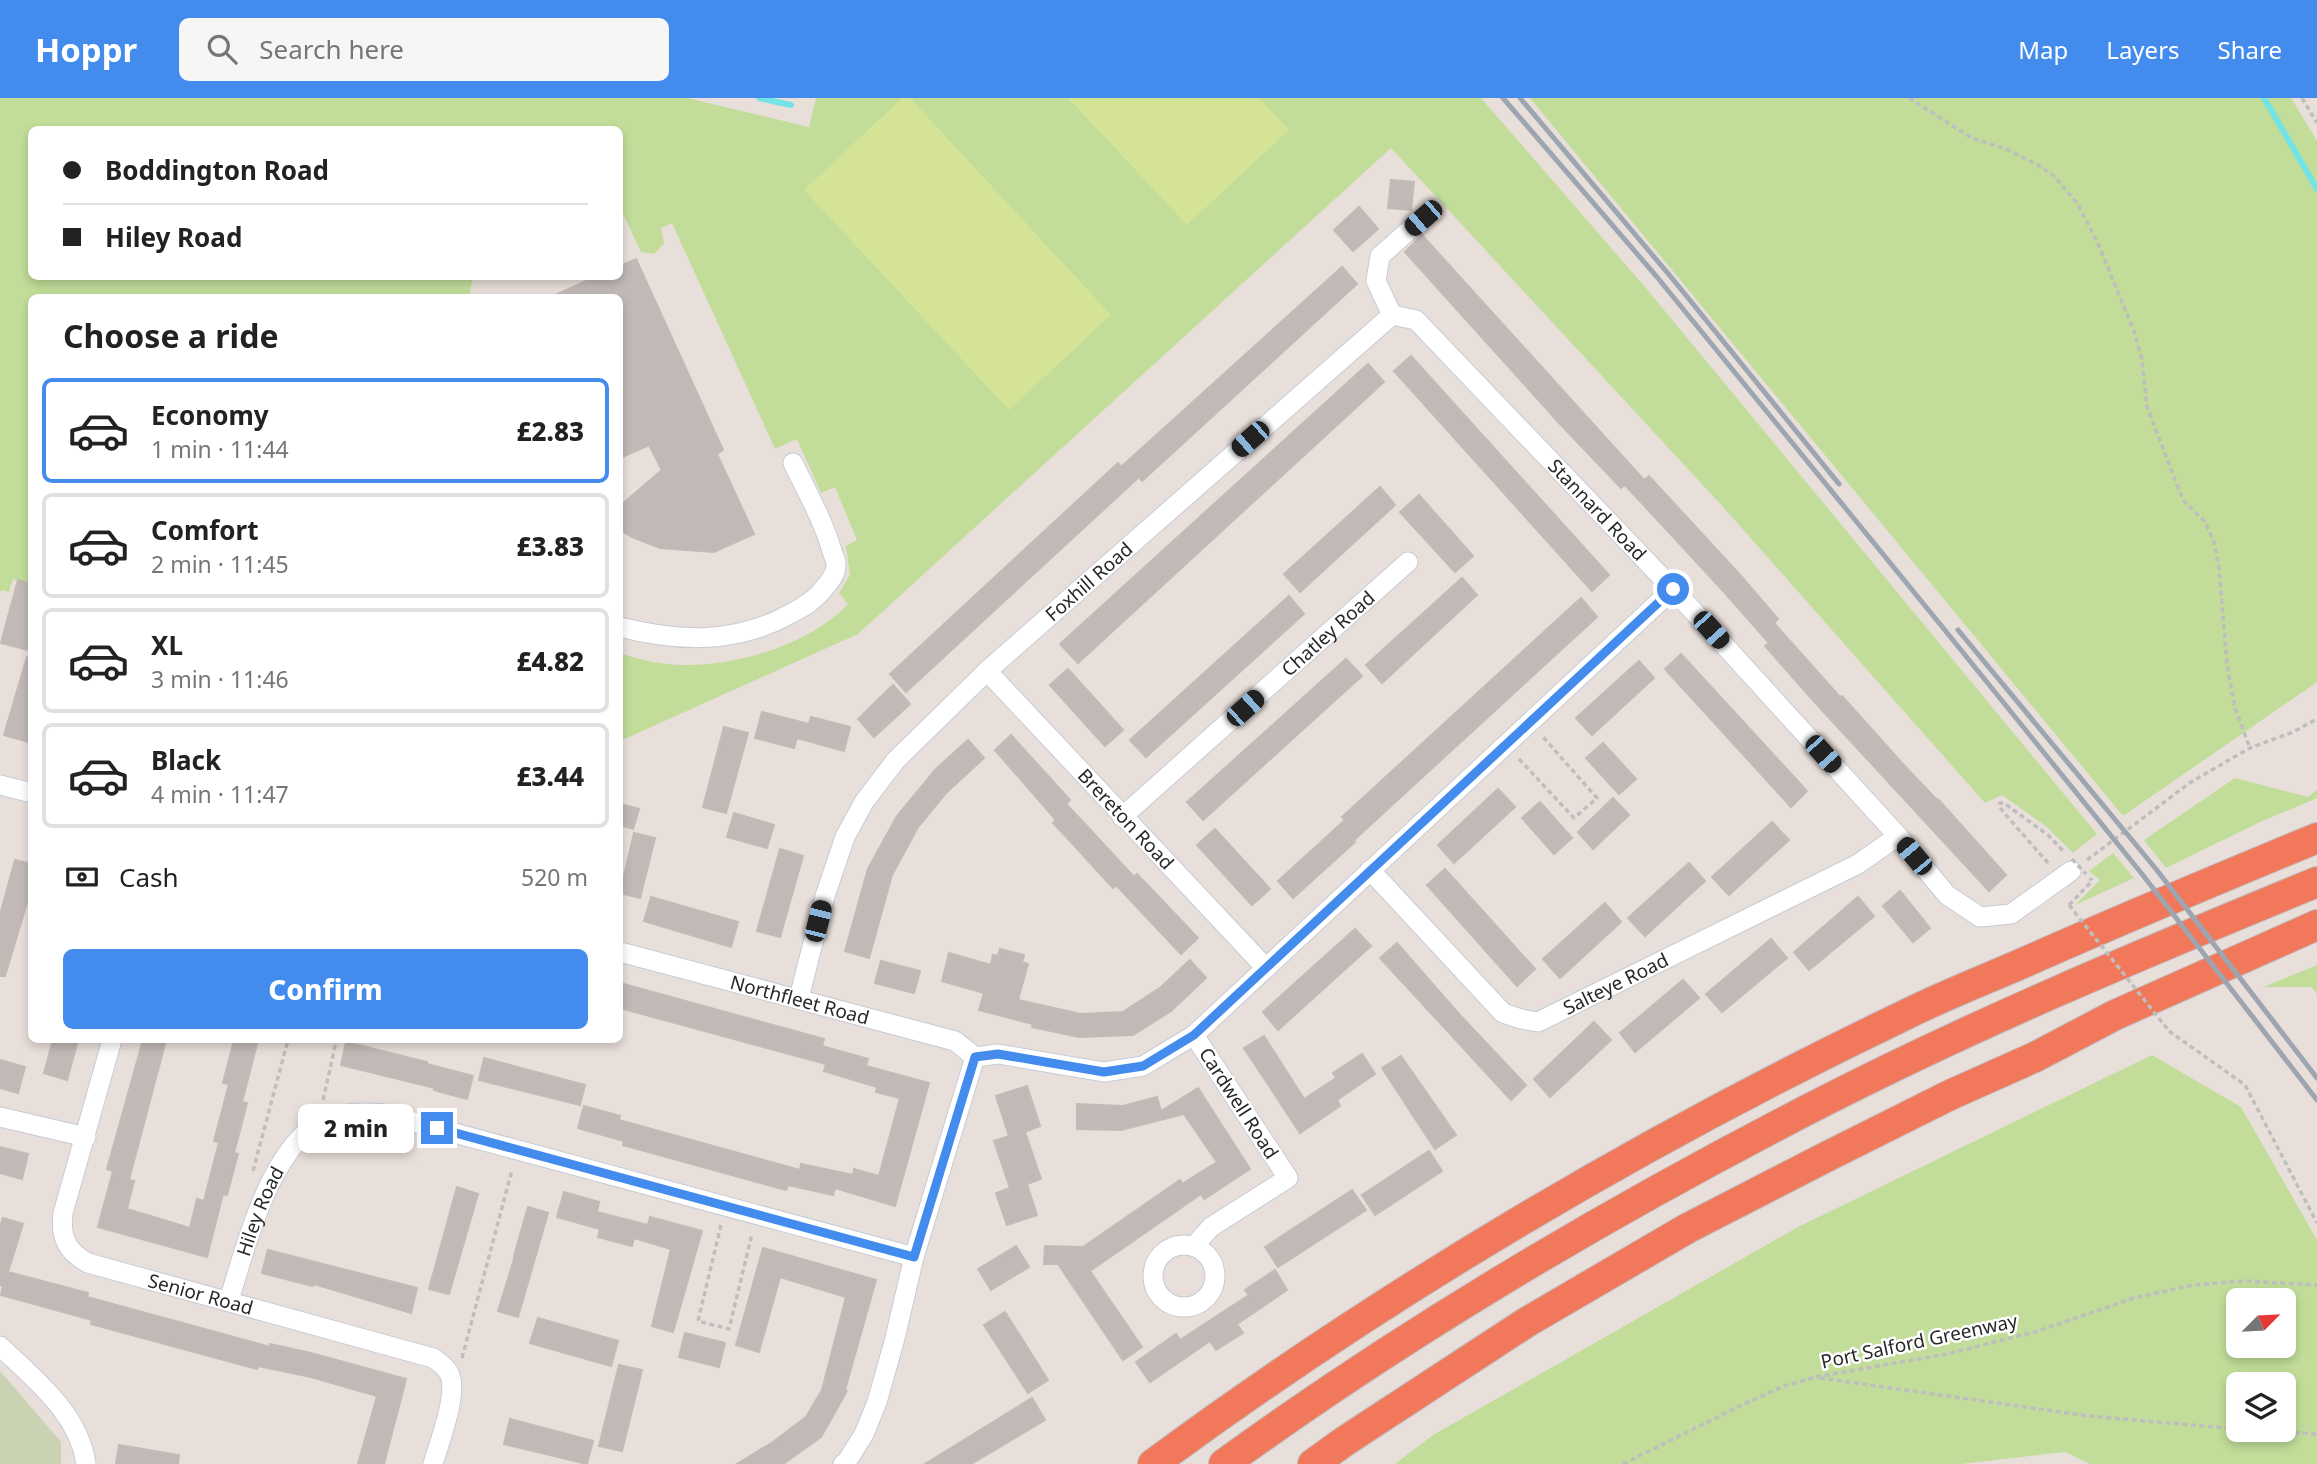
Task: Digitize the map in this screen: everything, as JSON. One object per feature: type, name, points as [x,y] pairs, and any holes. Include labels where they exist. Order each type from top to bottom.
[{"type":"highway","points":[[1153,1464],[1325,1345],[1478,1248],[1630,1159],[1774,1080],[1909,1012],[2317,838]]},
{"type":"highway","points":[[1224,1464],[1402,1343],[1502,1282],[1593,1227],[1805,1111],[1928,1051],[2155,948],[2317,882]]},
{"type":"highway","points":[[1313,1464],[1527,1322],[1688,1228],[2115,1015],[2317,925]]},
{"type":"highway","points":[[2035,1057],[2122,1026],[2317,942]]},
{"type":"street","points":[[1392,314],[1376,281],[1380,256],[1423,218]]},
{"type":"street","name":"Stannard Road","points":[[1392,314],[1416,320],[1673,589],[1898,836],[1947,895],[1980,917],[2011,914],[2072,870]]},
{"type":"street","name":"Foxhill Road","points":[[799,999],[825,896],[845,837],[864,802],[896,760],[987,671],[1392,314]]},
{"type":"street","points":[[623,628],[679,639],[713,639],[746,632],[779,620],[813,601],[830,581],[836,566],[826,530],[793,463]]},
{"type":"street","name":"Chatley Road","points":[[1122,817],[1408,562]]},
{"type":"street","points":[[842,1464],[847,1461],[864,1434],[877,1402],[914,1257],[975,1057],[998,1054],[1104,1072],[1143,1066],[1194,1035],[1673,589]]},
{"type":"street","name":"Brereton Road","points":[[987,671],[1265,967]]},
{"type":"street","points":[[0,787],[28,792]]},
{"type":"street","name":"Salteye Road","points":[[1370,870],[1503,1013],[1538,1022],[1858,864],[1898,836]]},
{"type":"street","name":"Northfleet Road","points":[[623,952],[955,1041],[975,1057]]},
{"type":"street","name":"Cardwell Road","points":[[1194,1035],[1288,1178],[1211,1227],[1194,1246]]},
{"type":"street","name":"Senior Road","points":[[111,1043],[63,1213],[64,1241],[74,1255],[88,1263],[422,1354],[440,1363],[450,1374],[451,1383],[445,1422],[433,1464]]},
{"type":"street","name":"Hiley Road","points":[[229,1300],[257,1210],[288,1152],[309,1130],[330,1118],[362,1112],[384,1114],[914,1257]]},
{"type":"street","points":[[0,1117],[86,1137]]},
{"type":"street","points":[[0,1346],[70,1419],[81,1439],[86,1464]]},
{"type":"path","points":[[1909,98],[1972,138],[2006,149],[2038,165],[2053,175],[2078,204],[2099,246],[2134,331],[2142,360],[2147,407],[2183,500],[2205,522],[2214,542],[2219,567],[2227,665],[2235,708],[2250,748]]},
{"type":"path","points":[[2302,98],[2317,123]]},
{"type":"path","points":[[2072,870],[2191,782],[2250,748],[2293,732],[2317,719]]},
{"type":"path","points":[[1506,744],[1574,818],[1597,798],[1530,722]]},
{"type":"path","points":[[2000,803],[2004,803],[2048,835],[2072,870],[2005,814],[1999,806],[2000,803]]},
{"type":"path","points":[[2069,905],[2169,1031],[2245,1085],[2317,1223]]},
{"type":"path","points":[[257,1210],[250,1183],[287,1043]]},
{"type":"path","points":[[330,1118],[323,1101],[336,1043]]},
{"type":"path","points":[[462,1357],[518,1150]]},
{"type":"path","points":[[726,1206],[698,1321],[729,1329],[756,1214]]},
{"type":"path","name":"Port Salford Greenway","points":[[1623,1464],[1754,1399],[1815,1377],[1947,1354],[2038,1331],[2134,1297],[2193,1285],[2245,1282],[2317,1285]]},
{"type":"path","points":[[1815,1377],[2088,1416],[2226,1428]]},
{"type":"path","points":[[2296,1433],[2317,1434]]},
{"type":"green space","points":[[0,98],[687,98],[809,127],[816,98],[1481,98],[1645,287],[2097,834],[2073,853],[2047,827],[2002,795],[1985,803],[1724,508],[1391,148],[858,634],[623,740],[623,654],[659,663],[705,664],[749,657],[794,641],[833,618],[848,604],[839,593],[850,575],[846,546],[857,540],[835,487],[821,493],[797,439],[775,449],[672,223],[661,228],[664,243],[654,254],[641,252],[623,213],[623,126],[28,126],[28,280],[472,280],[470,294],[28,294],[28,583],[13,579],[9,592],[1,590],[0,596]]},
{"type":"green space","points":[[902,98],[910,98],[1111,315],[1009,410],[804,190]]},
{"type":"green space","points":[[1068,98],[1259,98],[1289,130],[1187,225]]},
{"type":"green space","points":[[1530,98],[2291,98],[2317,141],[2317,682],[2123,816]]},
{"type":"green space","points":[[2235,778],[2308,797],[2317,790],[2317,798],[2258,823],[2166,868],[2144,840]]},
{"type":"green space","points":[[2113,853],[2134,878],[2075,905],[2100,880],[2089,871]]},
{"type":"green space","points":[[2317,965],[2317,994],[2311,987],[2263,987]]},
{"type":"green space","points":[[2152,1055],[2241,1107],[2317,1240],[2317,1464],[2090,1464],[2065,1452],[1961,1464],[1395,1464],[1433,1435],[1798,1227]]},
{"type":"green space","points":[[0,1371],[61,1442],[61,1464],[0,1464]]},
{"type":"building","points":[[1391,180],[1414,182],[1411,210],[1388,208]]},
{"type":"building","points":[[1359,207],[1378,229],[1353,251],[1334,230]]},
{"type":"building","points":[[1422,235],[1644,480],[1649,476],[1741,576],[1778,619],[1774,623],[2006,875],[1989,891],[1819,707],[1765,646],[1769,643],[1725,593],[1625,485],[1621,488],[1560,424],[1405,252]]},
{"type":"building","points":[[636,259],[723,450],[717,454],[754,534],[714,552],[660,548],[623,532],[623,503],[662,470],[649,445],[623,457],[623,294],[558,294],[588,280],[623,280],[623,265]]},
{"type":"building","points":[[1342,267],[1357,284],[1142,481],[1139,477],[906,692],[890,674],[1118,463],[1121,467]]},
{"type":"building","points":[[1411,356],[1609,575],[1592,591],[1394,371]]},
{"type":"building","points":[[1368,364],[1384,382],[1078,663],[1060,644]]},
{"type":"building","points":[[1380,487],[1395,505],[1300,592],[1284,574]]},
{"type":"building","points":[[1419,495],[1473,556],[1455,572],[1400,512]]},
{"type":"building","points":[[1462,578],[1477,595],[1382,683],[1366,665]]},
{"type":"building","points":[[18,580],[28,583],[28,650],[1,643]]},
{"type":"building","points":[[1289,596],[1304,614],[1146,757],[1130,740]]},
{"type":"building","points":[[1581,598],[1597,617],[1293,898],[1278,881],[1345,820],[1342,817]]},
{"type":"building","points":[[1681,654],[1807,791],[1791,807],[1665,669]]},
{"type":"building","points":[[27,657],[28,657],[28,742],[4,735]]},
{"type":"building","points":[[1346,659],[1362,676],[1203,820],[1187,802]]},
{"type":"building","points":[[1639,661],[1654,678],[1592,735],[1576,718]]},
{"type":"building","points":[[1068,669],[1123,730],[1105,746],[1050,685]]},
{"type":"building","points":[[893,685],[910,704],[874,737],[858,719]]},
{"type":"building","points":[[762,712],[809,724],[811,717],[850,727],[844,751],[797,738],[794,748],[755,738]]},
{"type":"building","points":[[724,727],[748,733],[726,813],[703,807]]},
{"type":"building","points":[[1011,735],[1070,800],[1066,804],[1134,877],[1137,874],[1198,938],[1181,954],[1116,885],[1113,888],[1053,823],[1056,820],[995,750]]},
{"type":"building","points":[[968,740],[984,758],[946,793],[918,827],[892,875],[869,958],[845,951],[868,869],[897,816],[936,769]]},
{"type":"building","points":[[1603,743],[1636,779],[1619,794],[1586,758]]},
{"type":"building","points":[[1498,789],[1515,807],[1454,863],[1438,845]]},
{"type":"building","points":[[1613,798],[1629,815],[1593,849],[1578,832]]},
{"type":"building","points":[[1540,802],[1572,838],[1554,854],[1522,818]]},
{"type":"building","points":[[623,805],[639,809],[633,829],[623,826]]},
{"type":"building","points":[[734,813],[774,825],[767,848],[727,837]]},
{"type":"building","points":[[1772,822],[1789,840],[1729,895],[1712,877]]},
{"type":"building","points":[[1215,829],[1270,889],[1252,905],[1197,845]]},
{"type":"building","points":[[634,833],[655,838],[640,898],[623,894],[623,880]]},
{"type":"building","points":[[780,849],[803,856],[780,937],[757,931]]},
{"type":"building","points":[[15,860],[28,863],[28,899],[5,976],[0,976],[0,915]]},
{"type":"building","points":[[1689,863],[1705,881],[1645,936],[1628,918]]},
{"type":"building","points":[[1445,869],[1535,969],[1517,986],[1427,885]]},
{"type":"building","points":[[1900,891],[1930,928],[1913,942],[1883,906]]},
{"type":"building","points":[[651,897],[738,922],[731,947],[644,921]]},
{"type":"building","points":[[1858,897],[1874,916],[1809,970],[1794,952]]},
{"type":"building","points":[[1605,903],[1621,922],[1560,978],[1543,959]]},
{"type":"building","points":[[1355,929],[1371,946],[1278,1030],[1263,1012]]},
{"type":"building","points":[[1771,939],[1787,958],[1722,1012],[1706,994]]},
{"type":"building","points":[[1397,943],[1526,1085],[1511,1100],[1380,958]]},
{"type":"building","points":[[1000,949],[1024,955],[1022,962],[1028,964],[1018,1000],[1081,1014],[1123,1012],[1161,987],[1190,960],[1206,978],[1171,1011],[1133,1035],[1079,1037],[1032,1027],[1033,1024],[979,1010],[984,993],[942,981],[949,953],[991,965],[993,955],[998,956]]},
{"type":"building","points":[[881,961],[920,971],[914,993],[875,983]]},
{"type":"building","points":[[1683,980],[1699,998],[1635,1052],[1620,1033]]},
{"type":"building","points":[[623,984],[824,1039],[822,1046],[868,1059],[866,1066],[929,1083],[895,1206],[835,1188],[833,1195],[788,1185],[786,1190],[623,1145],[624,1141],[578,1128],[584,1106],[620,1116],[619,1120],[800,1170],[801,1164],[853,1175],[854,1169],[879,1176],[900,1098],[876,1092],[877,1087],[824,1071],[826,1064],[623,1009]]},
{"type":"building","points":[[1594,1022],[1611,1040],[1550,1097],[1534,1079]]},
{"type":"building","points":[[1264,1036],[1304,1099],[1336,1078],[1333,1073],[1362,1054],[1375,1074],[1337,1100],[1340,1106],[1300,1133],[1244,1048]]},
{"type":"building","points":[[52,1043],[77,1043],[67,1080],[44,1073]]},
{"type":"building","points":[[142,1043],[165,1043],[129,1180],[134,1181],[127,1209],[190,1228],[197,1199],[204,1201],[219,1142],[214,1141],[229,1084],[223,1083],[233,1043],[257,1043],[242,1102],[247,1103],[234,1153],[238,1154],[227,1195],[223,1194],[207,1257],[98,1227],[113,1171],[107,1169]]},
{"type":"building","points":[[346,1043],[350,1043],[473,1076],[467,1099],[434,1090],[435,1088],[341,1065]]},
{"type":"building","points":[[1401,1056],[1456,1135],[1435,1149],[1382,1068]]},
{"type":"building","points":[[484,1058],[585,1085],[580,1105],[479,1080]]},
{"type":"building","points":[[0,1060],[25,1067],[18,1093],[0,1088]]},
{"type":"building","points":[[1027,1086],[1040,1126],[1025,1132],[1041,1179],[1027,1184],[1037,1215],[1007,1225],[996,1193],[1010,1188],[994,1141],[1009,1136],[996,1096]]},
{"type":"building","points":[[1198,1088],[1250,1169],[1204,1199],[1201,1194],[1090,1271],[1142,1347],[1123,1360],[1058,1264],[1044,1264],[1045,1246],[1083,1247],[1180,1180],[1182,1184],[1217,1162],[1184,1114],[1121,1130],[1077,1129],[1077,1104],[1123,1106],[1157,1097],[1161,1111]]},
{"type":"building","points":[[0,1147],[28,1154],[22,1179],[0,1173]]},
{"type":"building","points":[[1429,1151],[1442,1171],[1375,1215],[1362,1195]]},
{"type":"building","points":[[457,1187],[478,1194],[449,1294],[429,1289]]},
{"type":"building","points":[[1352,1190],[1366,1210],[1278,1267],[1265,1247]]},
{"type":"building","points":[[564,1192],[599,1202],[597,1212],[648,1225],[650,1217],[702,1231],[673,1332],[652,1326],[671,1249],[634,1238],[632,1246],[598,1237],[600,1229],[557,1217]]},
{"type":"building","points":[[528,1207],[548,1213],[518,1317],[498,1311]]},
{"type":"building","points":[[3,1218],[23,1224],[8,1272],[88,1293],[87,1297],[270,1347],[270,1344],[311,1353],[406,1379],[384,1464],[358,1464],[377,1396],[311,1377],[258,1366],[257,1369],[91,1324],[92,1320],[1,1295],[3,1286],[0,1285],[0,1227]]},
{"type":"building","points":[[1016,1246],[1029,1267],[991,1290],[978,1269]]},
{"type":"building","points":[[763,1248],[876,1280],[845,1390],[847,1391],[821,1437],[783,1464],[737,1464],[806,1417],[822,1390],[846,1297],[780,1277],[759,1352],[736,1345]]},
{"type":"building","points":[[268,1250],[417,1288],[411,1313],[314,1284],[313,1286],[262,1273]]},
{"type":"building","points":[[1275,1270],[1287,1290],[1237,1324],[1243,1333],[1216,1350],[1210,1341],[1150,1382],[1136,1362],[1176,1334],[1180,1340],[1249,1295],[1245,1290]]},
{"type":"building","points":[[1005,1312],[1048,1380],[1028,1393],[984,1325]]},
{"type":"building","points":[[538,1318],[618,1341],[611,1366],[530,1343]]},
{"type":"building","points":[[685,1333],[725,1343],[719,1367],[679,1357]]},
{"type":"building","points":[[619,1365],[642,1370],[622,1451],[599,1446]]},
{"type":"building","points":[[1032,1398],[1045,1420],[971,1464],[925,1464]]},
{"type":"building","points":[[510,1419],[593,1441],[587,1464],[504,1444]]},
{"type":"building","points":[[119,1445],[179,1455],[178,1464],[116,1464]]},
{"type":"waterway","points":[[759,98],[791,105]]},
{"type":"waterway","points":[[2264,98],[2317,189]]},
{"type":"railway","points":[[1503,98],[1657,277],[1944,629],[2142,874],[2317,1100]]},
{"type":"railway","points":[[1520,98],[1671,277],[1839,484]]},
{"type":"railway","points":[[1958,630],[2156,869],[2317,1078]]},
{"type":"route","points":[[437,1128],[914,1257],[975,1057],[998,1054],[1104,1072],[1143,1066],[1194,1035],[1673,589]]}]
